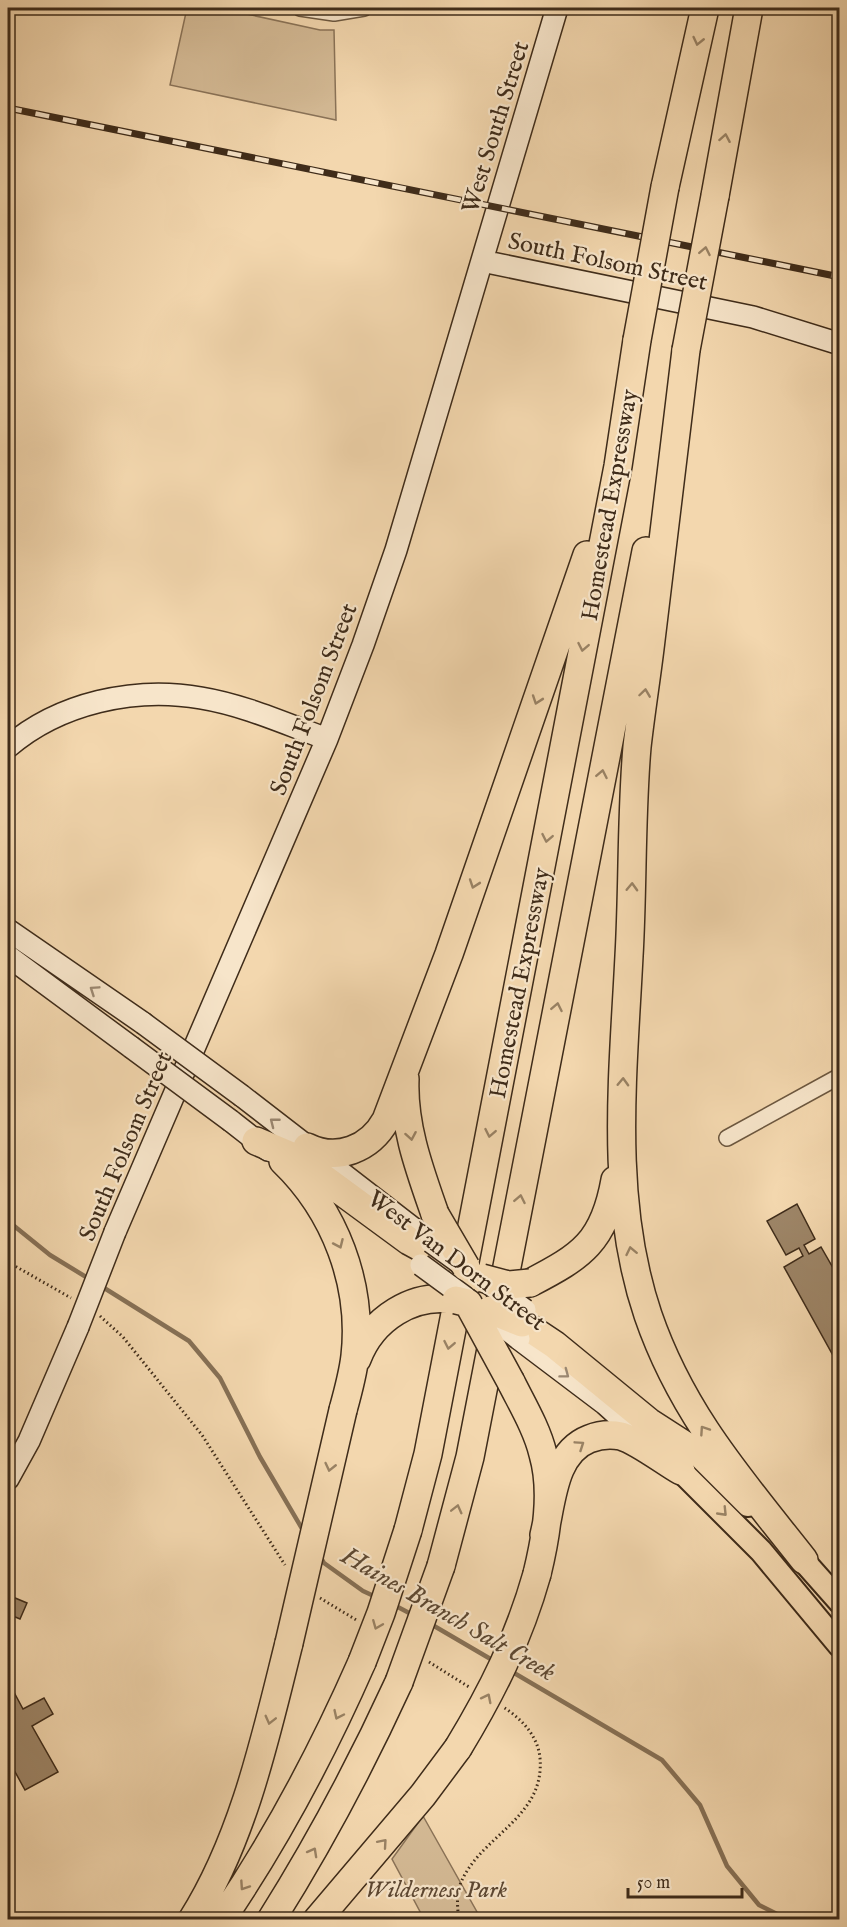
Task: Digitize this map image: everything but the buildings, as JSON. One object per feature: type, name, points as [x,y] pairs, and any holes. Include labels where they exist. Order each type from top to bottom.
[{"type":"highway","name":"Homestead Expressway","points":[[221,1920],[285,1820],[333,1728],[385,1604],[408,1530],[433,1431],[618,466],[637,340],[665,188],[705,8]]},
{"type":"highway","name":"Homestead Expressway","points":[[271,1920],[345,1795],[399,1682],[441,1566],[470,1457],[686,350],[749,8]]},
{"type":"highway","points":[[686,350],[637,748],[621,1140],[624,1203],[637,1276],[662,1350],[679,1387],[699,1423],[726,1462],[804,1560]]},
{"type":"highway","points":[[307,1147],[327,1154],[357,1149],[375,1135],[386,1120],[449,954],[618,466]]},
{"type":"highway","points":[[410,1057],[405,1082],[413,1148],[543,1454],[548,1497],[544,1535]]},
{"type":"highway","points":[[350,1381],[367,1338],[377,1326],[395,1312],[415,1302],[447,1298],[468,1282],[508,1285],[530,1283],[568,1263],[586,1247],[606,1215],[610,1203],[621,1140]]},
{"type":"highway","points":[[256,1141],[296,1158],[555,1345],[649,1422],[688,1461]]},
{"type":"highway","points":[[192,1920],[204,1901],[231,1839],[260,1762],[355,1354],[354,1304],[343,1253],[329,1222],[309,1190],[283,1161]]},
{"type":"highway","points":[[317,1920],[423,1795],[458,1749],[482,1708],[517,1637],[537,1574],[558,1474],[563,1461],[583,1441],[596,1436],[610,1435],[622,1437],[688,1461]]},
{"type":"main road","name":"West South Street","points":[[482,261],[557,8]]},
{"type":"main road","name":"South Folsom Street","points":[[8,1479],[29,1441],[78,1327],[115,1232],[327,738],[396,550],[482,261],[753,317],[840,344]]},
{"type":"main road","points":[[8,747],[36,727],[62,715],[112,699],[173,694],[230,704],[327,738]]},
{"type":"main road","name":"West Van Dorn Street","points":[[8,930],[242,1096],[307,1147],[468,1282]]},
{"type":"main road","name":"West Van Dorn Street","points":[[8,956],[283,1161],[468,1282]]},
{"type":"main road","points":[[688,1461],[804,1560],[840,1602]]},
{"type":"main road","points":[[688,1461],[840,1646]]},
{"type":"street","points":[[300,8],[334,13],[364,8]]},
{"type":"street","points":[[728,1138],[840,1076]]},
{"type":"green space","points":[[187,8],[219,8],[320,30],[334,30],[336,120],[170,85]]},
{"type":"green space","name":"Wilderness Park","points":[[423,1816],[481,1919],[424,1919],[392,1859]]},
{"type":"waterway","name":"Haines Branch Salt Creek","points":[[8,1221],[50,1255],[91,1280]]},
{"type":"waterway","name":"Haines Branch Salt Creek","points":[[101,1286],[189,1341],[220,1378],[260,1457],[304,1532]]},
{"type":"waterway","name":"Haines Branch Salt Creek","points":[[320,1556],[324,1563],[363,1591],[376,1597]]},
{"type":"waterway","name":"Haines Branch Salt Creek","points":[[394,1605],[413,1615]]},
{"type":"waterway","name":"Haines Branch Salt Creek","points":[[429,1623],[494,1661]]},
{"type":"waterway","name":"Haines Branch Salt Creek","points":[[509,1670],[662,1760],[700,1805],[727,1866],[759,1905],[789,1920]]},
{"type":"railway","points":[[8,108],[840,277]]}]
